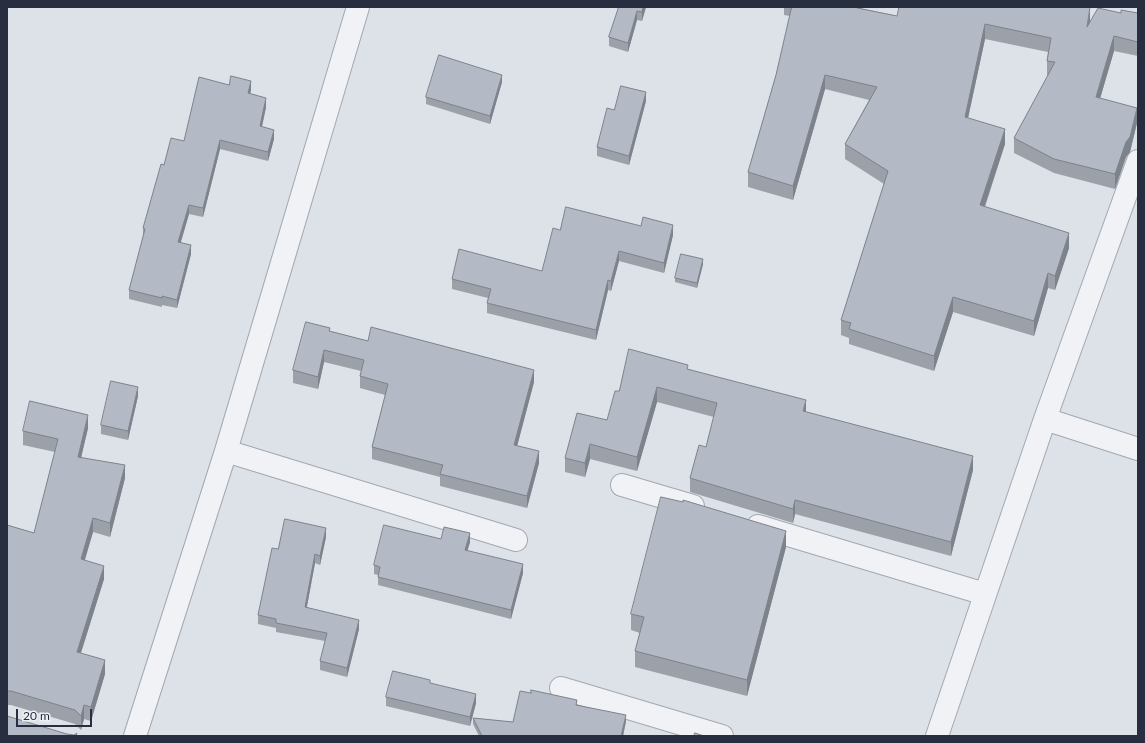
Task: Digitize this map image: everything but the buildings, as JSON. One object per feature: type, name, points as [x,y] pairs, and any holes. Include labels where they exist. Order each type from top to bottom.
[{"type":"street","points":[[135,736],[226,451],[358,7]]},
{"type":"street","points":[[937,736],[1045,419],[1138,161]]},
{"type":"street","points":[[1045,419],[1138,449]]},
{"type":"street","points":[[226,451],[516,540]]},
{"type":"street","points":[[622,485],[712,512]]},
{"type":"street","points":[[743,521],[985,594]]},
{"type":"street","points":[[561,688],[722,736]]}]
